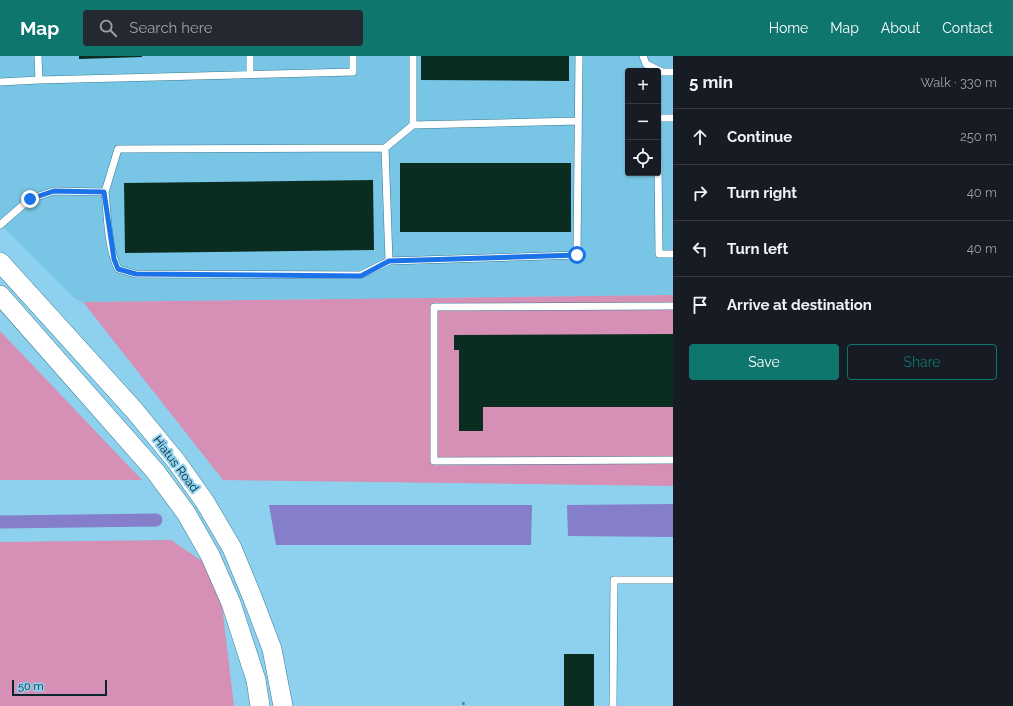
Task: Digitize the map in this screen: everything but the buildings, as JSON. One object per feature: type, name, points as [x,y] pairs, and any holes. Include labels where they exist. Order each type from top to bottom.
[{"type":"main road","name":"Hiatus Road","points":[[0,262],[134,410],[176,461],[205,502],[232,548],[253,599],[272,649],[283,706]]},
{"type":"main road","name":"Hiatus Road","points":[[0,295],[155,471],[186,513],[210,555],[231,602],[254,674],[260,706]]},
{"type":"lane","points":[[38,56],[39,80]]},
{"type":"lane","points":[[250,56],[250,74]]},
{"type":"lane","points":[[0,82],[353,72],[353,56]]},
{"type":"lane","points":[[413,56],[414,125]]},
{"type":"lane","points":[[578,121],[414,125],[385,148],[118,149],[104,192],[114,259],[118,269],[136,274],[361,276],[389,261],[577,255],[579,56]]},
{"type":"lane","points":[[643,56],[646,64],[662,72],[673,72]]},
{"type":"lane","points":[[661,118],[673,118]]},
{"type":"lane","points":[[385,148],[389,261]]},
{"type":"lane","points":[[658,176],[658,254],[673,254]]},
{"type":"lane","points":[[0,225],[30,199],[54,191],[104,192]]},
{"type":"lane","points":[[673,306],[434,307],[434,461],[673,460]]},
{"type":"lane","points":[[613,706],[614,580],[673,580]]},
{"type":"path","points":[[462,702],[464,706]]},
{"type":"shaded area","points":[[0,56],[673,56],[673,295],[83,302],[75,299],[0,224]]},
{"type":"shaded area","points":[[673,295],[673,486],[223,480],[83,302]]},
{"type":"shaded area","points":[[0,331],[142,480],[0,480]]},
{"type":"shaded area","points":[[673,504],[673,537],[568,536],[567,505]]},
{"type":"shaded area","points":[[269,505],[532,505],[531,545],[276,545]]},
{"type":"shaded area","points":[[171,540],[218,572],[234,706],[0,706],[0,542]]},
{"type":"waterway","points":[[0,522],[156,520]]},
{"type":"route","points":[[30,199],[54,191],[104,192],[114,259],[118,269],[136,274],[361,276],[389,261],[577,255]]}]
